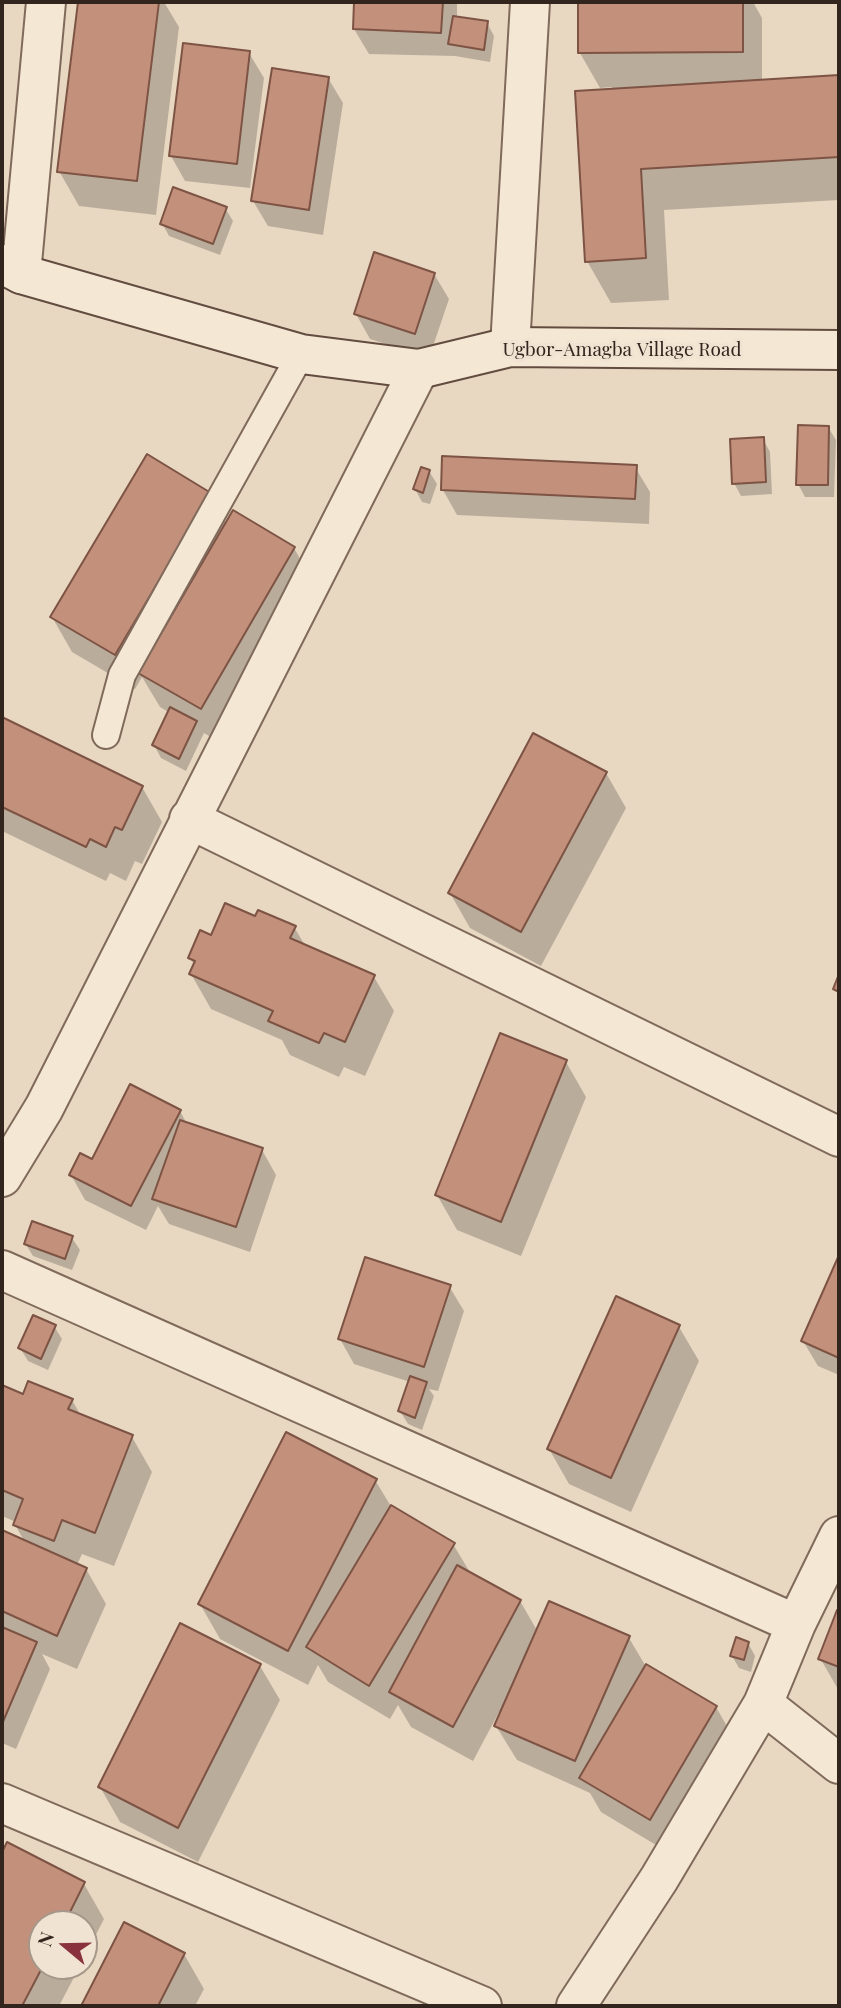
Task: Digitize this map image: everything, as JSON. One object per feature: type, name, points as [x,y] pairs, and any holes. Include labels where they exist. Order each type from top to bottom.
[{"type":"street","points":[[12,269],[46,2]]},
{"type":"street","points":[[510,347],[530,2]]},
{"type":"street","name":"Ugbor-Amagba Village Road","points":[[12,269],[301,354],[419,369],[510,347],[839,349]]},
{"type":"street","points":[[2,1177],[44,1108],[188,819],[419,369]]},
{"type":"street","points":[[188,819],[839,1137]]},
{"type":"street","points":[[2,1270],[796,1624]]},
{"type":"street","points":[[576,2006],[659,1879],[763,1704],[796,1624],[839,1536]]},
{"type":"street","points":[[763,1704],[839,1764]]},
{"type":"street","points":[[2,1803],[482,2006]]},
{"type":"lane","points":[[106,735],[122,675],[301,354]]},
{"type":"building","points":[[78,2],[159,2],[137,181],[57,172]]},
{"type":"building","points":[[354,2],[443,2],[441,33],[353,29]]},
{"type":"building","points":[[578,2],[743,2],[743,52],[578,53]]},
{"type":"building","points":[[453,16],[488,21],[484,50],[448,44]]},
{"type":"building","points":[[183,43],[250,51],[237,164],[169,156]]},
{"type":"building","points":[[272,68],[329,77],[309,210],[251,201]]},
{"type":"building","points":[[839,75],[839,157],[641,169],[646,258],[585,262],[575,91]]},
{"type":"building","points":[[173,187],[227,207],[213,244],[160,224]]},
{"type":"building","points":[[374,252],[435,273],[415,334],[354,314]]},
{"type":"building","points":[[798,425],[829,426],[828,485],[796,485]]},
{"type":"building","points":[[764,437],[766,482],[732,484],[730,439]]},
{"type":"building","points":[[147,454],[211,493],[115,655],[50,617]]},
{"type":"building","points":[[442,456],[637,465],[635,499],[441,490]]},
{"type":"building","points":[[421,467],[430,470],[423,493],[413,489]]},
{"type":"building","points":[[233,510],[295,547],[201,709],[138,673]]},
{"type":"building","points":[[170,707],[197,721],[179,759],[152,745]]},
{"type":"building","points":[[2,717],[143,786],[122,830],[115,827],[106,847],[90,839],[86,847],[2,807]]},
{"type":"building","points":[[533,733],[607,772],[521,932],[448,893]]},
{"type":"building","points":[[225,903],[255,916],[258,910],[296,926],[290,938],[375,975],[345,1042],[324,1033],[319,1043],[268,1021],[273,1011],[189,974],[195,961],[188,958],[200,930],[211,935]]},
{"type":"building","points":[[839,974],[839,992],[833,989]]},
{"type":"building","points":[[500,1033],[567,1060],[501,1222],[435,1195]]},
{"type":"building","points":[[130,1084],[181,1110],[131,1206],[69,1175],[80,1153],[92,1159]]},
{"type":"building","points":[[180,1120],[263,1148],[236,1227],[152,1199]]},
{"type":"building","points":[[32,1221],[73,1236],[65,1259],[24,1244]]},
{"type":"building","points":[[839,1255],[839,1358],[801,1341]]},
{"type":"building","points":[[365,1257],[451,1285],[424,1367],[338,1339]]},
{"type":"building","points":[[616,1296],[680,1325],[611,1478],[547,1449]]},
{"type":"building","points":[[33,1315],[56,1325],[41,1359],[18,1348]]},
{"type":"building","points":[[410,1376],[427,1382],[415,1418],[398,1411]]},
{"type":"building","points":[[28,1381],[73,1399],[68,1409],[133,1435],[95,1533],[62,1520],[54,1541],[13,1525],[23,1499],[2,1490],[2,1385],[23,1394]]},
{"type":"building","points":[[286,1432],[377,1479],[288,1651],[198,1604]]},
{"type":"building","points":[[391,1505],[455,1543],[369,1686],[306,1647]]},
{"type":"building","points":[[2,1530],[87,1568],[57,1636],[2,1611]]},
{"type":"building","points":[[457,1565],[521,1600],[453,1727],[389,1692]]},
{"type":"building","points":[[549,1601],[630,1636],[575,1761],[494,1726]]},
{"type":"building","points":[[837,1610],[839,1611],[839,1667],[818,1659]]},
{"type":"building","points":[[180,1623],[261,1664],[178,1828],[98,1787]]},
{"type":"building","points":[[2,1627],[37,1642],[2,1724]]},
{"type":"building","points":[[736,1637],[749,1642],[744,1660],[730,1656]]},
{"type":"building","points":[[646,1664],[717,1706],[650,1820],[579,1778]]},
{"type":"building","points":[[7,1842],[85,1882],[71,1910],[28,1910],[28,1980],[36,1980],[22,2006],[2,2006],[2,1852]]},
{"type":"building","points":[[124,1922],[185,1953],[158,2006],[81,2006],[94,1980],[98,1980],[98,1973]]}]
